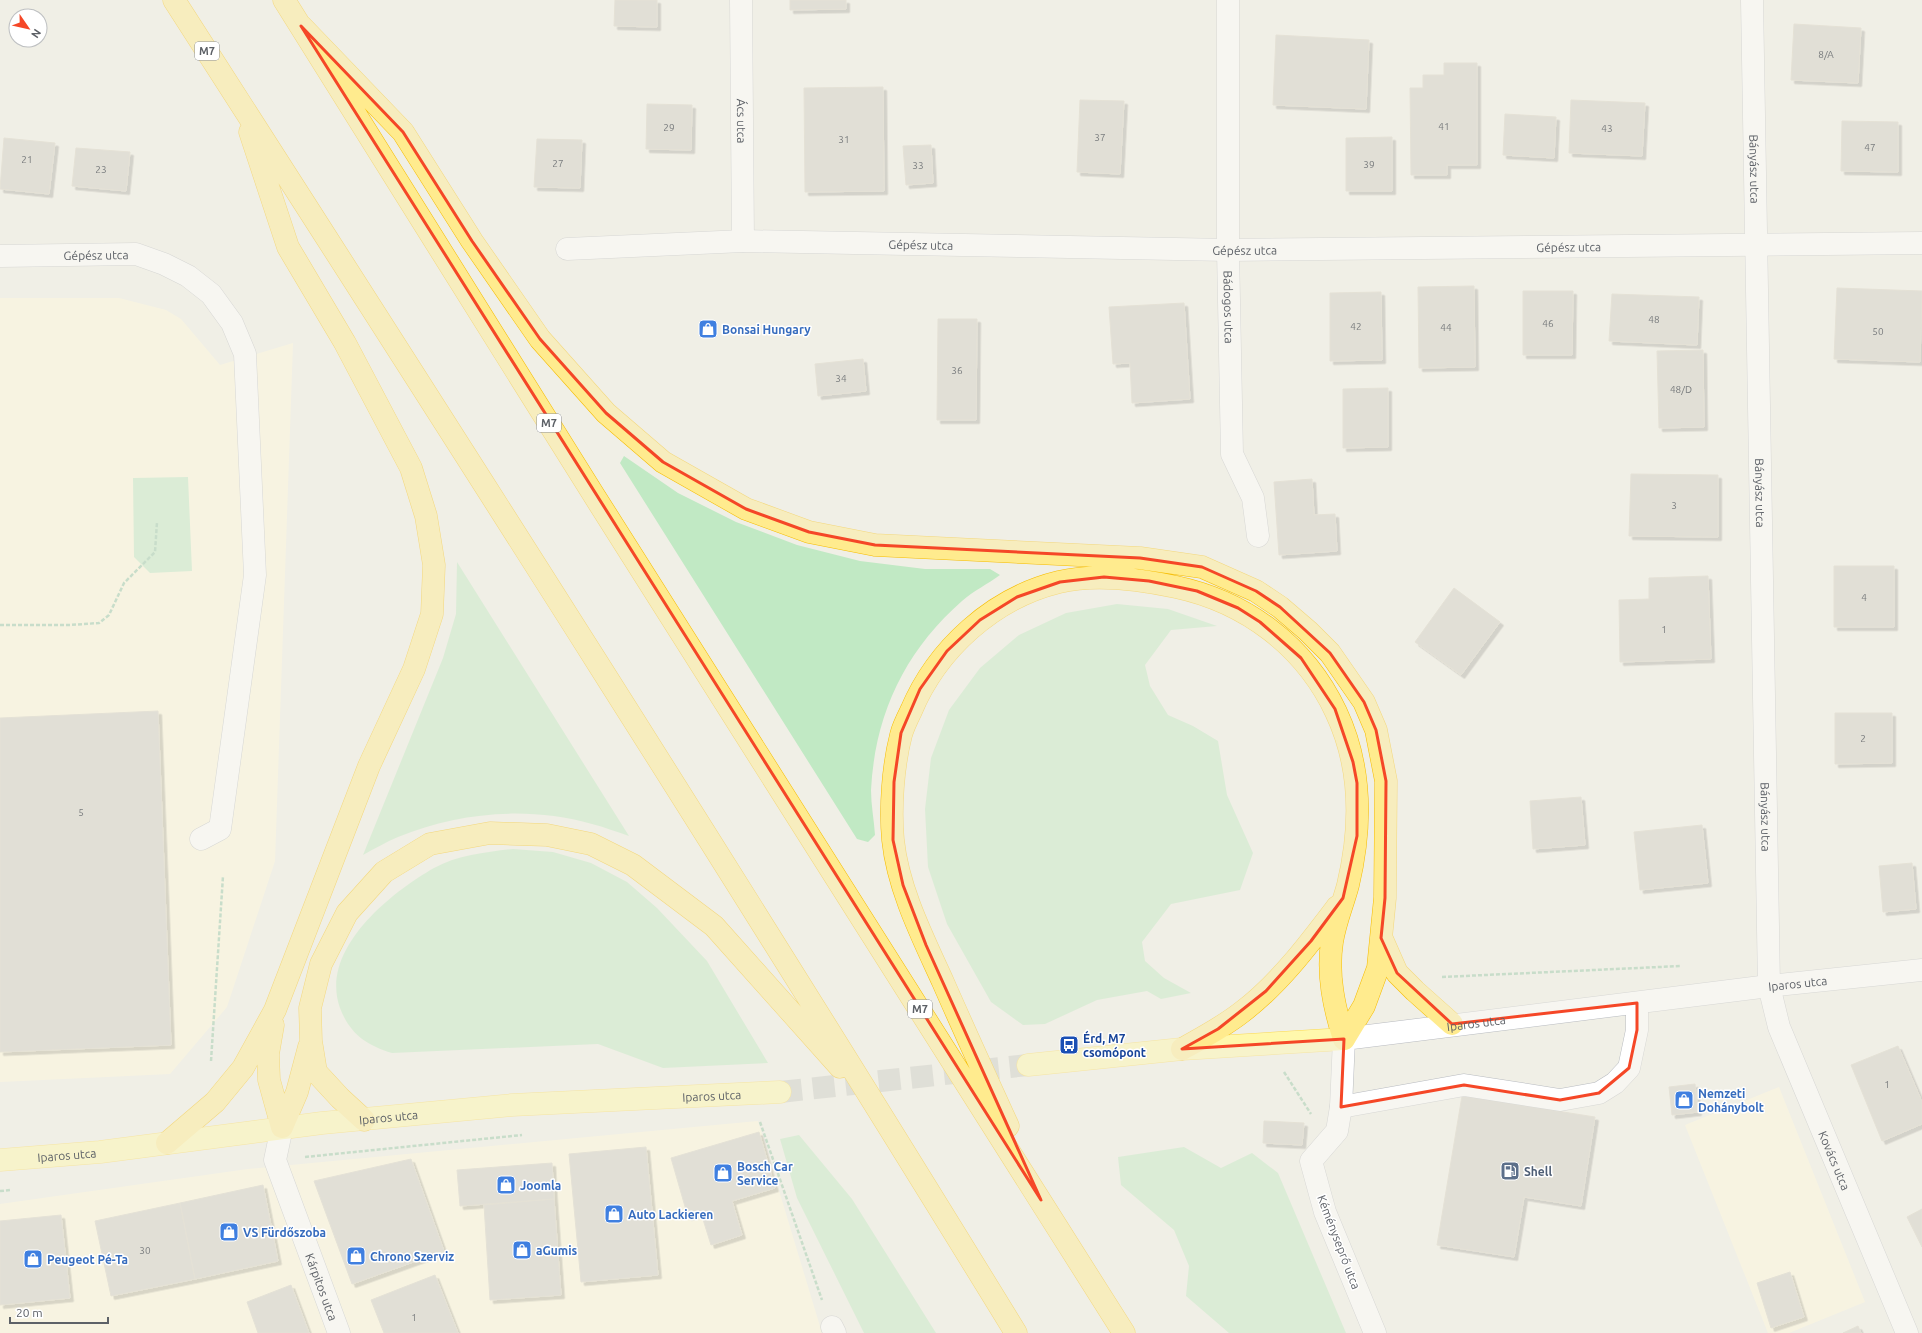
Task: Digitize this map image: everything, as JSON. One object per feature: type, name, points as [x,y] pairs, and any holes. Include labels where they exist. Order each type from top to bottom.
[{"type":"highway","name":"M7","points":[[174,0],[464,451],[881,1112],[1016,1333]]},
{"type":"highway","name":"M7","points":[[284,0],[599,504],[1124,1333]]},
{"type":"highway","points":[[301,26],[403,132],[472,241],[540,339],[606,413],[663,462],[746,509],[809,532],[875,545],[1140,558],[1202,567],[1256,591],[1280,607],[1308,631],[1330,653],[1349,678],[1364,702],[1376,730],[1386,782],[1385,898],[1378,968],[1372,988],[1364,1006],[1344,1039]]},
{"type":"highway","points":[[166,1143],[215,1102],[243,1068],[275,1010],[369,766],[414,669],[432,614],[434,565],[426,516],[410,468],[345,343],[288,247],[240,103]]},
{"type":"highway","points":[[1041,1200],[926,945],[903,885],[893,840],[894,782],[901,733],[920,689],[948,651],[980,620],[1018,597],[1060,582],[1104,577],[1148,581],[1197,591],[1238,608],[1260,622],[1301,658],[1320,684],[1335,709],[1345,734],[1357,783],[1357,836],[1347,886],[1332,941],[1332,991],[1344,1039]]},
{"type":"highway","points":[[364,1120],[340,1098],[316,1072],[311,1041],[310,1008],[321,964],[347,913],[384,872],[430,844],[490,833],[547,835],[591,844],[633,865],[714,926],[881,1112]]},
{"type":"highway","points":[[1182,1049],[1224,1025],[1243,1012],[1266,991],[1311,941],[1343,898]]},
{"type":"highway","points":[[1381,938],[1397,973],[1414,991],[1452,1024]]},
{"type":"highway","points":[[275,1010],[268,1054],[269,1080],[282,1127]]},
{"type":"highway","points":[[282,1127],[297,1092],[311,1041]]},
{"type":"main road","name":"Iparos utca","points":[[1028,1065],[1182,1049],[1344,1039]]},
{"type":"main road","name":"Iparos utca","points":[[0,1160],[100,1152],[282,1127],[512,1105],[780,1092]]},
{"type":"street","name":"Ács utca","points":[[741,0],[743,241]]},
{"type":"street","name":"Bádogos utca","points":[[1228,0],[1228,250],[1232,454],[1253,498],[1258,536]]},
{"type":"street","name":"Bányász utca","points":[[1752,0],[1769,986]]},
{"type":"street","name":"Gépész utca","points":[[567,249],[743,241],[1228,250],[1922,243]]},
{"type":"street","name":"Gépész utca","points":[[0,256],[136,254],[188,276],[211,294],[232,323],[245,354],[255,575],[220,829],[201,839]]},
{"type":"street","name":"Iparos utca","points":[[1344,1039],[1452,1024],[1769,986],[1922,970]]},
{"type":"street","name":"Kovács utca","points":[[1769,986],[1779,1027],[1907,1333]]},
{"type":"street","points":[[1341,1107],[1464,1085],[1560,1100],[1599,1093],[1616,1083],[1629,1068],[1637,1030],[1637,1003]]},
{"type":"street","name":"Kéményseprő utca","points":[[1344,1039],[1341,1107],[1337,1131],[1311,1161],[1325,1212],[1375,1333]]},
{"type":"street","points":[[275,1160],[282,1127]]},
{"type":"street","name":"Kárpitos utca","points":[[275,1160],[339,1333]]},
{"type":"path","points":[[0,625],[70,625],[99,623],[110,615],[124,583],[155,552],[156,522]]},
{"type":"path","points":[[211,1064],[223,876]]},
{"type":"path","points":[[759,1118],[833,1330]]},
{"type":"path","points":[[275,1160],[527,1134]]},
{"type":"path","points":[[0,1191],[16,1189]]},
{"type":"highlighted area","points":[[301,26],[403,132],[472,241],[540,339],[606,413],[663,462],[746,509],[809,532],[875,545],[1140,558],[1202,567],[1256,591],[1280,607],[1330,653],[1364,702],[1376,730],[1386,781],[1385,898],[1381,938],[1397,973],[1452,1024],[1637,1003],[1637,1030],[1629,1068],[1599,1093],[1560,1100],[1464,1085],[1341,1107],[1344,1039],[1182,1049],[1218,1029],[1266,991],[1311,941],[1343,898],[1357,836],[1357,783],[1353,762],[1335,709],[1301,658],[1260,622],[1238,608],[1197,591],[1149,581],[1104,577],[1060,582],[1017,597],[980,620],[947,651],[920,689],[901,733],[894,782],[893,840],[903,885],[926,945],[1041,1200]]},
{"type":"shaded area","points":[[0,298],[119,298],[166,310],[181,319],[220,365],[293,343],[275,861],[227,1007],[170,1074],[0,1082]]},
{"type":"shaded area","points":[[1779,1087],[1865,1302],[1789,1333],[1768,1333],[1685,1125]]},
{"type":"shaded area","points":[[758,1121],[822,1333],[0,1333],[0,1204],[248,1169]]},
{"type":"green space","points":[[624,456],[678,493],[736,522],[797,545],[860,561],[925,569],[990,569],[1000,575],[966,597],[942,620],[924,641],[909,663],[897,686],[879,735],[871,790],[875,835],[868,842],[857,839],[620,463]]},
{"type":"green space","points":[[188,477],[192,571],[150,573],[134,557],[133,478]]},
{"type":"green space","points":[[457,562],[629,836],[597,825],[568,818],[543,815],[494,814],[469,817],[421,829],[394,839],[363,855],[443,658],[456,614]]},
{"type":"green space","points":[[1117,604],[1168,609],[1217,626],[1171,630],[1145,665],[1150,686],[1168,715],[1193,726],[1218,741],[1227,795],[1253,853],[1240,890],[1171,904],[1142,942],[1145,961],[1164,978],[1191,993],[1161,999],[1147,991],[1097,1000],[1045,1024],[1023,1025],[991,1002],[947,924],[928,867],[925,809],[931,758],[949,710],[980,668],[1019,635],[1066,613]]},
{"type":"green space","points":[[513,849],[553,852],[591,863],[627,882],[657,908],[707,961],[768,1063],[663,1068],[598,1044],[392,1053],[374,1046],[354,1032],[340,1008],[336,986],[340,965],[349,945],[363,926],[379,908],[398,892],[434,868],[463,857]]},
{"type":"green space","points":[[799,1135],[852,1199],[936,1333],[864,1333],[797,1198],[780,1139]]},
{"type":"green space","points":[[1184,1147],[1221,1168],[1252,1153],[1278,1173],[1346,1333],[1229,1333],[1186,1296],[1189,1266],[1174,1230],[1121,1185],[1118,1157]]},
{"type":"building","points":[[615,0],[657,0],[657,27],[614,26]]},
{"type":"building","points":[[790,0],[846,0],[846,9],[790,10]]},
{"type":"building","points":[[1794,24],[1861,28],[1858,83],[1791,80]]},
{"type":"building","points":[[1276,35],[1369,40],[1366,109],[1273,105]]},
{"type":"building","points":[[1444,63],[1477,63],[1477,165],[1447,165],[1447,175],[1411,175],[1410,88],[1423,88],[1423,75],[1444,75]]},
{"type":"building","points":[[883,87],[884,191],[805,192],[804,88]]},
{"type":"building","points":[[1080,100],[1124,101],[1120,174],[1077,172]]},
{"type":"building","points":[[1571,100],[1645,103],[1642,156],[1569,153]]},
{"type":"building","points":[[647,104],[692,105],[691,150],[646,149]]},
{"type":"building","points":[[1505,114],[1556,117],[1554,158],[1503,155]]},
{"type":"building","points":[[1842,121],[1898,122],[1898,172],[1841,171]]},
{"type":"building","points":[[1392,137],[1392,191],[1346,191],[1346,138]]},
{"type":"building","points":[[4,138],[55,143],[49,194],[0,189]]},
{"type":"building","points":[[537,139],[582,140],[580,188],[534,187]]},
{"type":"building","points":[[931,145],[933,183],[906,185],[903,146]]},
{"type":"building","points":[[76,148],[130,152],[126,191],[72,186]]},
{"type":"building","points":[[1474,286],[1475,367],[1419,368],[1418,287]]},
{"type":"building","points":[[1837,288],[1922,291],[1920,362],[1834,359]]},
{"type":"building","points":[[1523,291],[1573,291],[1572,355],[1523,355]]},
{"type":"building","points":[[1381,292],[1382,360],[1330,361],[1330,293]]},
{"type":"building","points":[[1612,294],[1699,297],[1697,345],[1609,341]]},
{"type":"building","points":[[1184,303],[1190,399],[1132,403],[1130,363],[1113,364],[1109,307]]},
{"type":"building","points":[[938,319],[977,319],[976,420],[937,420]]},
{"type":"building","points":[[1703,350],[1704,427],[1659,428],[1657,351]]},
{"type":"building","points":[[863,359],[866,391],[818,396],[815,364]]},
{"type":"building","points":[[1388,388],[1388,447],[1343,448],[1343,389]]},
{"type":"building","points":[[1631,474],[1718,475],[1718,537],[1629,536]]},
{"type":"building","points":[[1312,479],[1314,515],[1335,514],[1337,551],[1279,555],[1274,482]]},
{"type":"building","points":[[1834,566],[1894,566],[1894,627],[1834,627]]},
{"type":"building","points":[[1708,576],[1711,659],[1620,662],[1619,600],[1649,599],[1649,578]]},
{"type":"building","points":[[1454,588],[1500,622],[1461,675],[1415,642]]},
{"type":"building","points":[[158,711],[171,1045],[0,1052],[0,718]]},
{"type":"building","points":[[1835,713],[1892,713],[1892,763],[1835,764]]},
{"type":"building","points":[[1581,797],[1585,845],[1533,849],[1530,801]]},
{"type":"building","points":[[1702,825],[1708,883],[1640,890],[1634,832]]},
{"type":"building","points":[[1912,863],[1916,909],[1883,912],[1879,866]]},
{"type":"building","points":[[1898,1046],[1922,1102],[1922,1124],[1882,1141],[1851,1065]]},
{"type":"building","name":"Nemzeti Dohánybolt","points":[[1695,1084],[1698,1112],[1672,1115],[1669,1087]]},
{"type":"building","points":[[1462,1096],[1595,1117],[1581,1206],[1524,1197],[1514,1257],[1437,1245]]},
{"type":"building","points":[[1264,1121],[1304,1123],[1302,1145],[1263,1143]]},
{"type":"building","name":"Bosch Car Service","points":[[759,1132],[775,1188],[732,1201],[742,1235],[711,1245],[701,1213],[688,1217],[671,1158]]},
{"type":"building","name":"Auto Lackieren","points":[[646,1147],[658,1275],[581,1282],[569,1154]]},
{"type":"building","points":[[411,1159],[444,1251],[352,1284],[314,1181]]},
{"type":"building","name":"Joomla","points":[[552,1163],[554,1199],[460,1206],[457,1170]]},
{"type":"building","name":"VS Fürdőszoba","points":[[263,1185],[278,1261],[195,1279],[180,1203]]},
{"type":"building","name":"aGumis","points":[[554,1199],[561,1295],[490,1300],[484,1205]]},
{"type":"building","points":[[180,1203],[195,1279],[111,1296],[95,1221]]},
{"type":"building","points":[[1922,1209],[1922,1247],[1907,1217]]},
{"type":"building","name":"Peugeot Pé-Ta","points":[[61,1215],[70,1298],[0,1305],[0,1221]]},
{"type":"building","points":[[1790,1272],[1804,1317],[1771,1328],[1757,1283]]},
{"type":"building","points":[[435,1275],[458,1333],[384,1333],[371,1300]]},
{"type":"building","points":[[291,1285],[309,1333],[258,1333],[247,1302]]},
{"type":"building","points":[[1858,1326],[1861,1333],[1843,1333]]},
{"type":"tunnel","points":[[780,1092],[1028,1065]]},
{"type":"place","name":"Bonsai Hungary","points":[[708,329]]},
{"type":"place","name":"Érd, M7 csomópont","points":[[1069,1045]]},
{"type":"place","name":"Nemzeti Dohánybolt","points":[[1684,1100]]},
{"type":"place","name":"Shell","points":[[1510,1171]]},
{"type":"place","name":"Bosch Car Service","points":[[723,1173]]},
{"type":"place","name":"Joomla","points":[[506,1185]]},
{"type":"place","name":"Auto Lackieren","points":[[614,1214]]},
{"type":"place","name":"VS Fürdőszoba","points":[[229,1232]]},
{"type":"place","name":"aGumis","points":[[522,1250]]},
{"type":"place","name":"Chrono Szerviz","points":[[356,1256]]},
{"type":"place","name":"Peugeot Pé-Ta","points":[[33,1259]]}]
